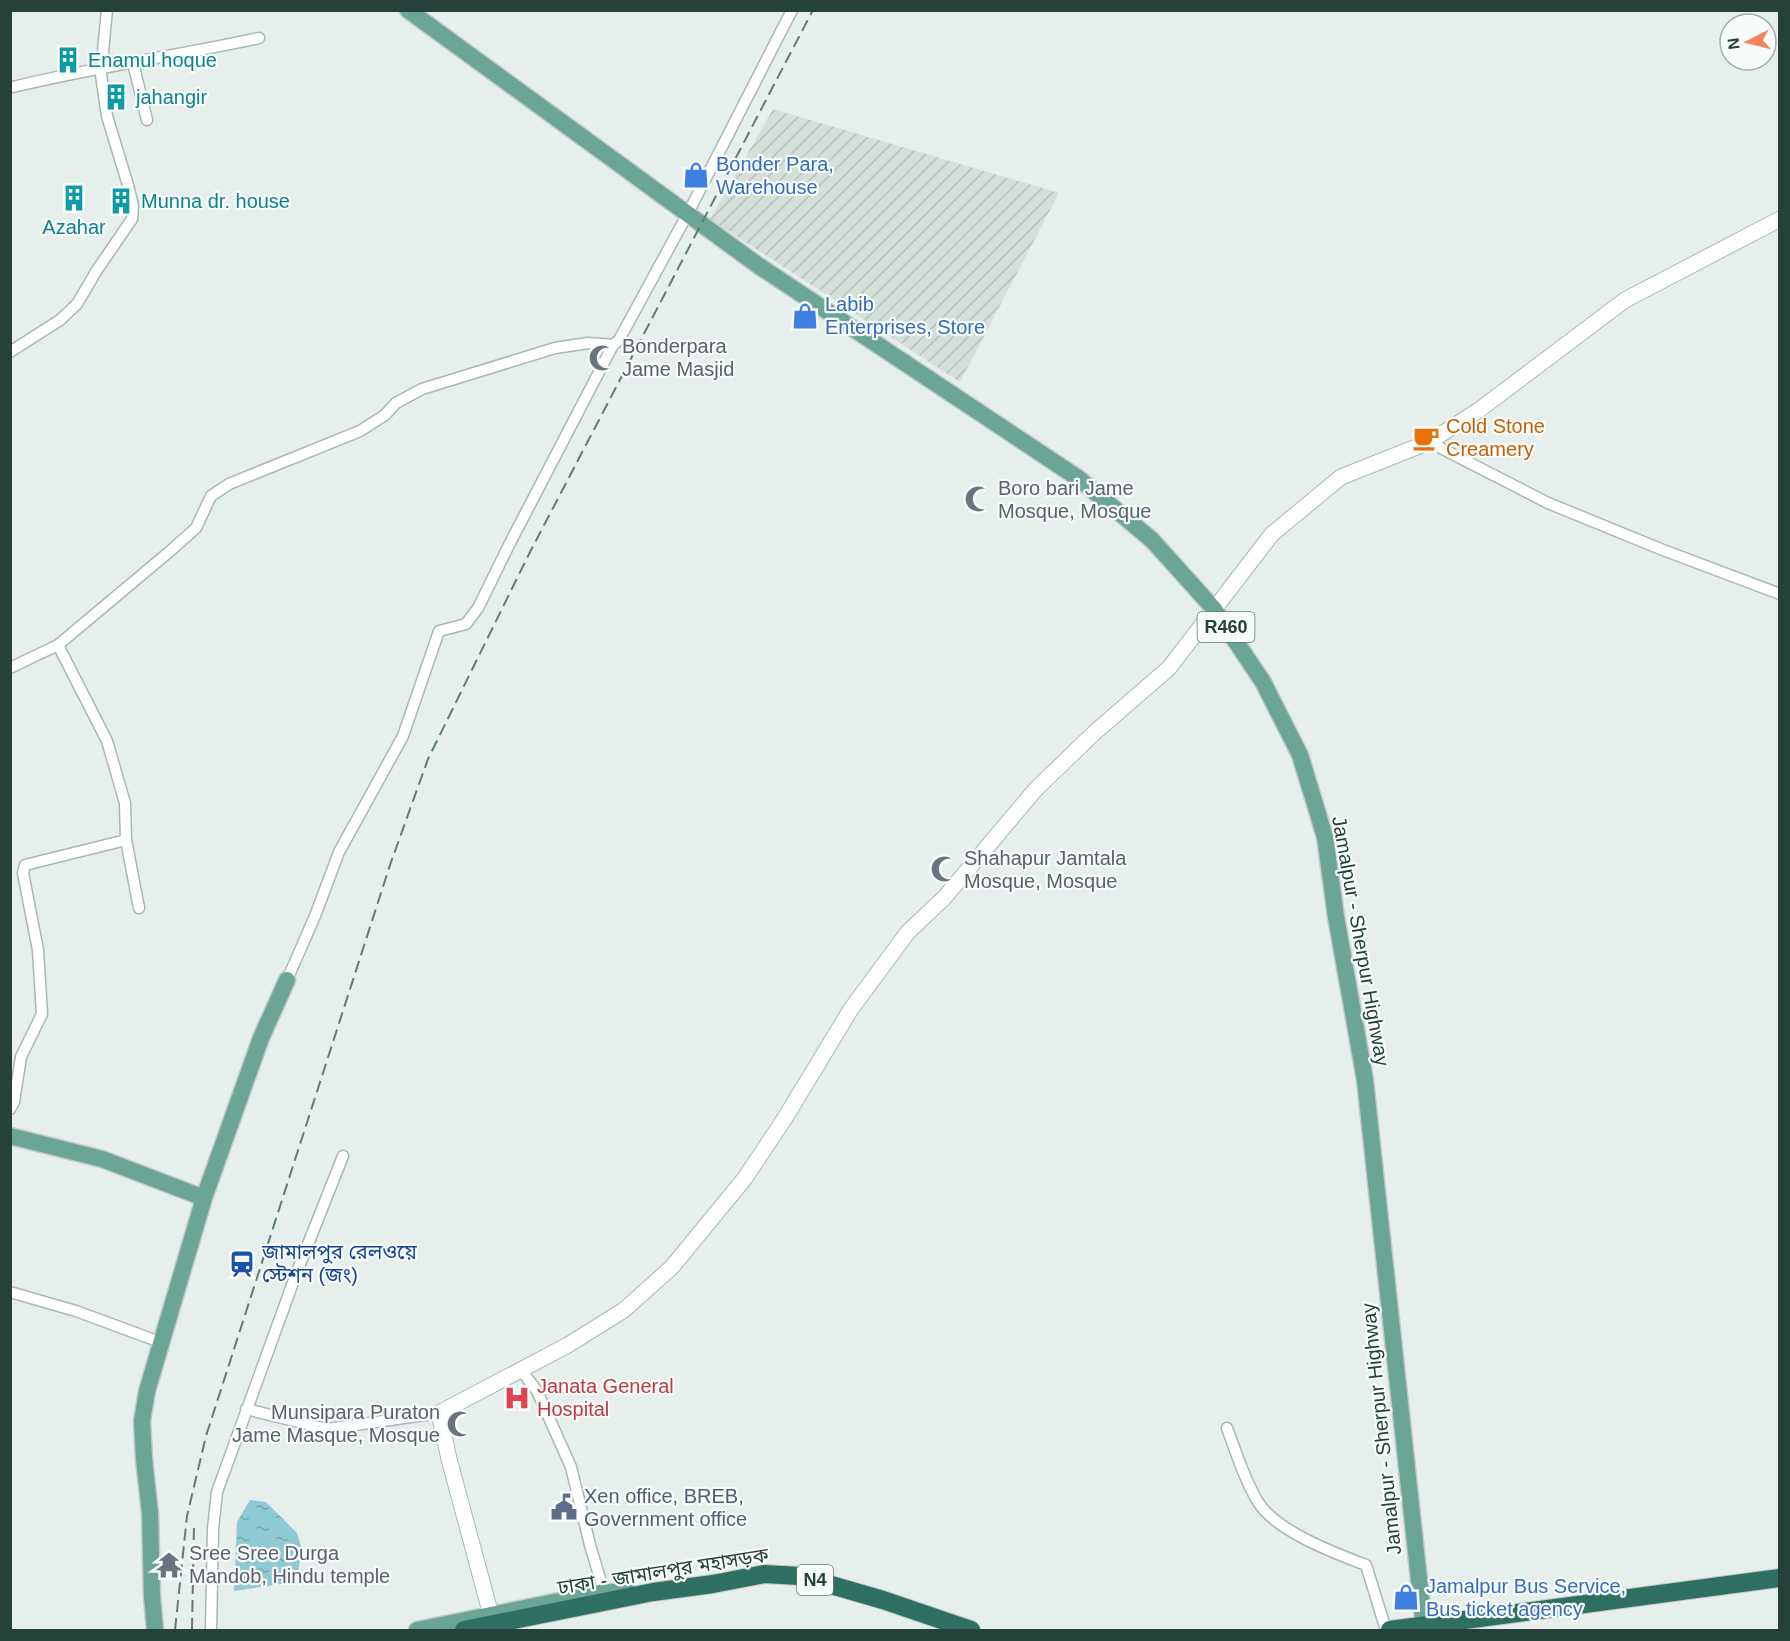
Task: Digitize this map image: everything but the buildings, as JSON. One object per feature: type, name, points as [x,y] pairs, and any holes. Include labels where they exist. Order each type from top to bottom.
[{"type":"highway","name":"ঢাকা - জামালপুর মহাসড়ক","points":[[464,1630],[653,1592],[764,1574],[800,1576],[883,1600],[964,1629]]},
{"type":"highway","points":[[1388,1630],[1779,1578]]},
{"type":"main road","name":"Jamalpur - Sherpur Highway","points":[[408,10],[759,266],[1078,478],[1152,540],[1214,609],[1263,682],[1300,755],[1325,837],[1336,917],[1365,1080],[1424,1626]]},
{"type":"main road","points":[[491,1615],[448,1459],[439,1413],[568,1345],[624,1310],[672,1267],[745,1178],[785,1118],[851,1009],[908,932],[944,898],[1035,789],[1094,733],[1169,668],[1272,534],[1341,477],[1429,442],[1479,410],[1625,300],[1779,219]]},
{"type":"main road","points":[[155,1630],[150,1514],[142,1420],[147,1390],[204,1198],[261,1038],[287,980]]},
{"type":"main road","points":[[10,1136],[102,1159],[204,1198]]},
{"type":"main road","points":[[417,1630],[604,1592],[653,1592]]},
{"type":"street","points":[[10,352],[60,320],[76,304],[132,219],[133,205],[121,157],[107,116],[102,68],[107,10]]},
{"type":"street","points":[[287,980],[315,916],[339,852],[403,736],[439,631],[466,624],[478,608],[613,345],[619,340],[687,215],[792,10]]},
{"type":"street","points":[[12,88],[59,76],[259,39]]},
{"type":"street","points":[[133,63],[147,120]]},
{"type":"street","points":[[10,668],[58,645],[196,528],[211,496],[229,484],[360,430],[385,414],[396,403],[422,389],[555,348],[588,343],[613,345]]},
{"type":"street","points":[[1429,442],[1548,503],[1779,594]]},
{"type":"street","points":[[58,645],[107,741],[125,803],[126,840],[140,908]]},
{"type":"street","points":[[10,1110],[14,1102],[21,1057],[42,1014],[38,950],[23,873],[26,866],[126,840]]},
{"type":"street","points":[[211,1630],[213,1529],[217,1492],[295,1277],[343,1156]]},
{"type":"street","points":[[10,1292],[76,1311],[160,1342]]},
{"type":"street","points":[[521,1370],[537,1391],[571,1467],[604,1592]]},
{"type":"street","points":[[246,1409],[327,1429],[439,1413]]},
{"type":"street","points":[[1227,1428],[1259,1503],[1282,1525],[1298,1535],[1312,1540],[1324,1549],[1366,1565],[1388,1630]]},
{"type":"shaded area","points":[[773,109],[1059,193],[960,382],[710,219]]},
{"type":"water","points":[[250,1500],[266,1502],[297,1533],[302,1550],[298,1571],[287,1583],[234,1591],[237,1522]]},
{"type":"railway","points":[[175,1630],[187,1516],[206,1436],[390,865],[428,759],[529,554],[813,10]]},
{"type":"railway","points":[[192,1630],[194,1525]]},
{"type":"place","name":"Enamul hoque","points":[[68,60]]},
{"type":"place","name":"jahangir","points":[[116,97]]},
{"type":"place","name":"Bonder Para, Warehouse","points":[[696,175]]},
{"type":"place","name":"Azahar","points":[[74,198]]},
{"type":"place","name":"Munna dr. house","points":[[121,201]]},
{"type":"place","name":"Labib Enterprises, Store","points":[[805,316]]},
{"type":"place","name":"Bonderpara Jame Masjid","points":[[602,358]]},
{"type":"place","name":"Cold Stone Creamery","points":[[1426,438]]},
{"type":"place","name":"Boro bari Jame Mosque, Mosque","points":[[978,499]]},
{"type":"place","name":"Shahapur Jamtala Mosque, Mosque","points":[[944,869]]},
{"type":"place","name":"জামালপুর রেলওয়ে স্টেশন (জং)","points":[[242,1264]]},
{"type":"place","name":"Janata General Hospital","points":[[517,1398]]},
{"type":"place","name":"Munsipara Puraton Jame Masque, Mosque","points":[[460,1424]]},
{"type":"place","name":"Xen office, BREB, Government office","points":[[564,1507]]},
{"type":"place","name":"Sree Sree Durga Mandob, Hindu temple","points":[[169,1565]]},
{"type":"place","name":"Jamalpur Bus Service, Bus ticket agency","points":[[1406,1597]]}]
